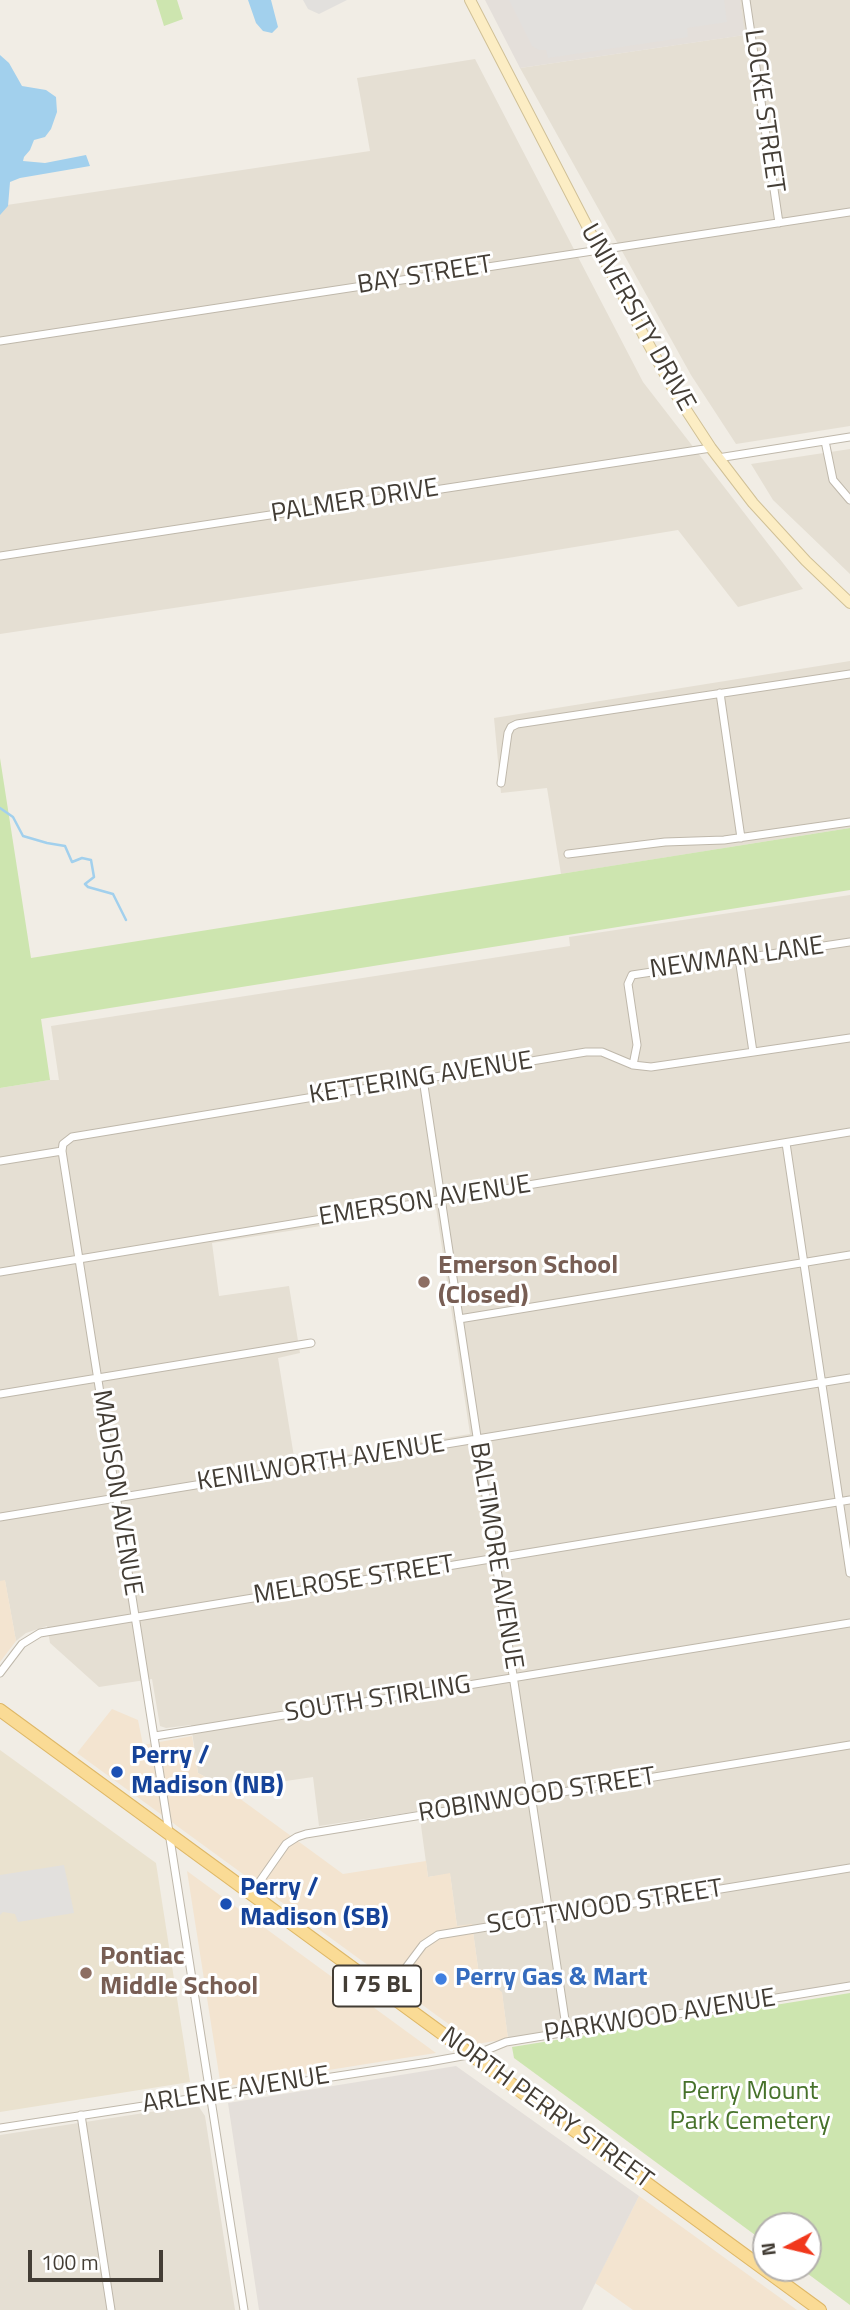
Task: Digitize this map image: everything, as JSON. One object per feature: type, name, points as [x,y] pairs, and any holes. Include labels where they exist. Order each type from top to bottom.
[{"type":"main road","name":"UNIVERSITY DRIVE","points":[[470,0],[666,377],[718,458],[779,533],[850,603]]},
{"type":"main road","name":"NORTH PERRY STREET","points":[[0,1710],[820,2310]]},
{"type":"street","name":"LOCKE STREET","points":[[746,0],[779,223]]},
{"type":"street","name":"BAY STREET","points":[[0,341],[850,212]]},
{"type":"street","points":[[718,458],[850,437]]},
{"type":"street","points":[[825,440],[831,477],[838,489],[850,500]]},
{"type":"street","name":"PALMER DRIVE","points":[[0,556],[711,448]]},
{"type":"street","points":[[501,783],[508,733],[513,725],[850,674]]},
{"type":"street","points":[[720,693],[741,838]]},
{"type":"street","points":[[568,854],[665,842],[707,842],[850,822]]},
{"type":"street","name":"NEWMAN LANE","points":[[633,1065],[636,1045],[628,984],[630,977],[635,974],[850,942]]},
{"type":"street","points":[[739,958],[753,1052]]},
{"type":"street","name":"KETTERING AVENUE","points":[[0,1161],[62,1151],[64,1142],[72,1137],[591,1052],[607,1054],[633,1065],[657,1067],[850,1038]]},
{"type":"street","name":"BALTIMORE AVENUE","points":[[423,1079],[567,2033]]},
{"type":"street","name":"EMERSON AVENUE","points":[[0,1272],[850,1132]]},
{"type":"street","points":[[786,1143],[850,1573]]},
{"type":"street","name":"MADISON AVENUE","points":[[62,1151],[244,2310]]},
{"type":"street","points":[[459,1319],[850,1255]]},
{"type":"street","points":[[0,1394],[311,1343]]},
{"type":"street","name":"KENILWORTH AVENUE","points":[[0,1517],[850,1378]]},
{"type":"street","name":"MELROSE STREET","points":[[0,1673],[22,1644],[36,1634],[850,1500]]},
{"type":"street","name":"SOUTH STIRLING","points":[[155,1736],[850,1623]]},
{"type":"street","name":"ROBINWOOD STREET","points":[[251,1894],[283,1848],[301,1835],[850,1745]]},
{"type":"street","name":"SCOTTWOOD STREET","points":[[387,1993],[423,1945],[433,1938],[850,1868]]},
{"type":"street","name":"PARKWOOD AVENUE","points":[[471,2054],[506,2042],[850,1986]]},
{"type":"street","name":"ARLENE AVENUE","points":[[0,2128],[471,2054]]},
{"type":"street","points":[[81,2115],[111,2310]]},
{"type":"shaded area","points":[[303,0],[347,0],[319,14],[308,9]]},
{"type":"shaded area","points":[[485,0],[740,0],[745,35],[520,68]]},
{"type":"shaded area","points":[[509,0],[724,0],[727,22],[687,28],[688,37],[548,58],[546,50],[532,46]]},
{"type":"shaded area","points":[[740,0],[850,0],[850,426],[736,444],[691,375],[520,68],[744,35]]},
{"type":"shaded area","points":[[475,59],[643,382],[803,589],[738,607],[678,530],[0,634],[0,206],[370,151],[357,78]]},
{"type":"shaded area","points":[[850,449],[850,574],[773,500],[751,464]]},
{"type":"shaded area","points":[[850,661],[850,828],[561,874],[547,788],[501,793],[494,718]]},
{"type":"shaded area","points":[[850,895],[850,1983],[508,2039],[502,1993],[479,1975],[472,1925],[457,1926],[450,1874],[428,1877],[419,1811],[319,1826],[313,1777],[252,1786],[250,1779],[227,1783],[224,1787],[198,1773],[191,1725],[166,1728],[160,1726],[152,1679],[99,1687],[50,1643],[47,1626],[26,1633],[16,1641],[5,1581],[0,1581],[0,1088],[59,1080],[51,1026],[570,946],[569,937]],"holes":[[[436,1208],[470,1434],[295,1463],[278,1358],[300,1353],[289,1286],[219,1296],[212,1243]]]},
{"type":"shaded area","points":[[5,1580],[16,1641],[0,1662],[0,1581]]},
{"type":"shaded area","points":[[112,1709],[138,1720],[143,1745],[192,1736],[198,1773],[224,1787],[343,1874],[426,1861],[428,1877],[450,1873],[457,1926],[472,1924],[479,1975],[502,1992],[508,2039],[476,2044],[77,1753]]},
{"type":"shaded area","name":"Pontiac Middle School","points":[[0,1750],[156,1863],[190,2082],[0,2112]]},
{"type":"shaded area","points":[[64,1865],[74,1913],[18,1922],[15,1914],[3,1912],[0,1915],[0,1875]]},
{"type":"shaded area","points":[[187,1871],[436,2053],[221,2087]]},
{"type":"shaded area","points":[[456,2066],[639,2196],[582,2310],[259,2310],[228,2103]]},
{"type":"shaded area","points":[[190,2106],[199,2107],[205,2116],[235,2310],[0,2310],[0,2135]]},
{"type":"shaded area","points":[[639,2196],[752,2278],[752,2282],[758,2282],[797,2310],[633,2310],[595,2283]]},
{"type":"green space","points":[[156,0],[177,0],[183,19],[164,26]]},
{"type":"green space","points":[[0,758],[31,958],[850,828],[850,890],[41,1019],[50,1080],[0,1088]]},
{"type":"green space","name":"Perry Mount Park Cemetery","points":[[850,1993],[850,2305],[819,2282],[822,2282],[822,2212],[752,2212],[752,2233],[514,2058],[512,2047]]},
{"type":"water","points":[[248,0],[271,0],[278,27],[272,33],[263,31],[256,23]]},
{"type":"water","points":[[0,55],[9,63],[22,86],[46,90],[56,97],[57,112],[51,129],[45,137],[34,140],[23,161],[45,163],[86,155],[90,166],[10,182],[8,206],[0,215]]},
{"type":"waterway","points":[[0,808],[13,817],[23,836],[65,846],[72,862],[82,858],[91,860],[94,877],[85,884],[113,894],[126,920]]},
{"type":"place","name":"Emerson School (Closed)","points":[[424,1282]]},
{"type":"place","name":"Perry / Madison (NB)","points":[[117,1772]]},
{"type":"place","name":"Perry / Madison (SB)","points":[[226,1904]]},
{"type":"place","name":"Pontiac Middle School","points":[[86,1973]]},
{"type":"place","name":"Perry Gas & Mart","points":[[441,1979]]}]
